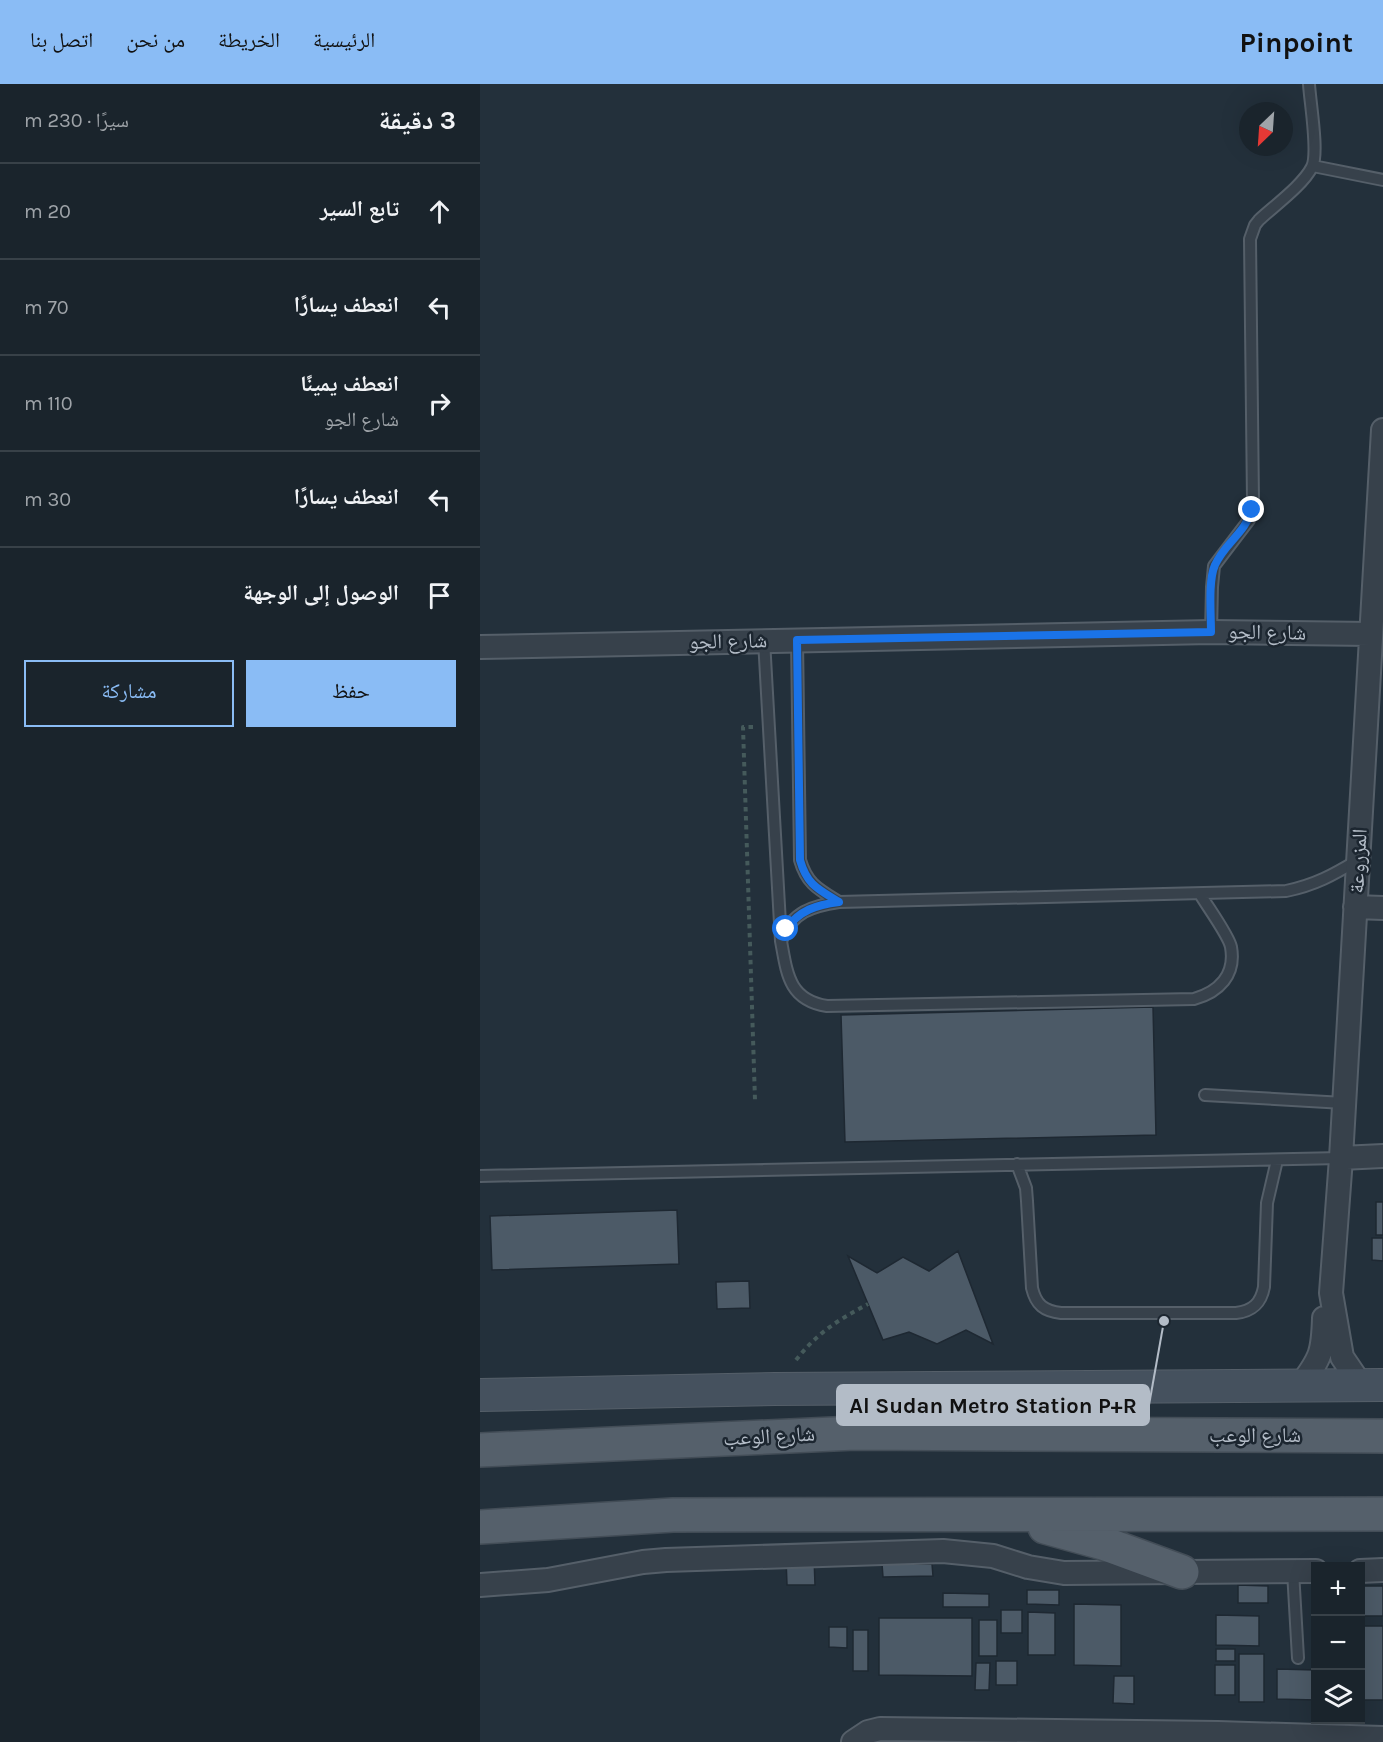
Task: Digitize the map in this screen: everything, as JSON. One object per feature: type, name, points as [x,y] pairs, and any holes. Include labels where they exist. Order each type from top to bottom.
[{"type":"main road","name":"شارع الوعب","points":[[488,1448],[855,1433],[1383,1436]]},
{"type":"main road","points":[[480,1527],[673,1515],[1383,1514]]},
{"type":"main road","points":[[993,1516],[1085,1538],[1182,1572]]},
{"type":"street","name":"المزروعة","points":[[1372,1385],[1342,1357],[1331,1293],[1341,1158],[1383,430]]},
{"type":"street","name":"شارع الجو","points":[[480,647],[1211,632],[1371,634]]},
{"type":"street","points":[[1355,907],[1383,908]]},
{"type":"street","points":[[1341,1158],[1383,1156]]},
{"type":"street","name":"المزروعة","points":[[1300,1386],[1321,1353],[1325,1307],[1331,1293]]},
{"type":"street","points":[[480,1395],[775,1389],[1372,1385]]},
{"type":"street","points":[[480,1585],[548,1580],[643,1562],[666,1560],[943,1551],[993,1556],[1028,1567],[1064,1573],[1311,1571]]},
{"type":"street","points":[[1365,1571],[1383,1570]]},
{"type":"street","points":[[853,1742],[868,1732],[879,1729],[1216,1737],[1383,1738]]},
{"type":"lane","points":[[1211,632],[1214,566],[1249,520],[1253,501],[1250,238],[1255,225],[1298,184],[1312,166],[1314,148],[1309,84]]},
{"type":"lane","points":[[1312,166],[1383,180]]},
{"type":"lane","points":[[764,640],[781,941],[791,984],[798,994],[814,1004],[827,1006],[1194,999],[1210,994],[1221,985],[1231,963],[1231,946],[1200,894]]},
{"type":"lane","points":[[797,640],[800,860],[807,879],[817,889],[839,902]]},
{"type":"lane","points":[[781,941],[794,918],[803,911],[821,904],[1286,891],[1327,879],[1358,860]]},
{"type":"lane","points":[[1205,1095],[1344,1103]]},
{"type":"lane","points":[[480,1176],[1341,1158]]},
{"type":"lane","points":[[1017,1164],[1026,1188],[1032,1288],[1034,1298],[1041,1307],[1050,1312],[1061,1313],[1236,1313],[1246,1312],[1256,1306],[1262,1297],[1266,1203],[1277,1160]]},
{"type":"lane","points":[[1293,1571],[1298,1658]]},
{"type":"path","points":[[755,1100],[743,727],[769,726]]},
{"type":"path","points":[[775,1389],[810,1342],[840,1319],[868,1304]]},
{"type":"building","points":[[1153,1007],[1156,1135],[845,1142],[841,1015]]},
{"type":"building","points":[[1376,1202],[1383,1202],[1383,1235],[1376,1235]]},
{"type":"building","points":[[677,1210],[679,1264],[492,1270],[490,1216]]},
{"type":"building","points":[[1372,1238],[1383,1238],[1383,1261],[1372,1260]]},
{"type":"building","points":[[958,1251],[993,1344],[966,1330],[937,1344],[909,1332],[883,1340],[848,1256],[877,1273],[903,1257],[929,1271]]},
{"type":"building","points":[[749,1281],[750,1308],[717,1309],[716,1282]]},
{"type":"building","points":[[814,1557],[815,1585],[787,1585],[786,1558]]},
{"type":"building","points":[[882,1564],[932,1564],[933,1576],[883,1577]]},
{"type":"building","points":[[1238,1585],[1268,1586],[1268,1603],[1238,1603]]},
{"type":"building","points":[[1365,1586],[1383,1586],[1383,1616],[1365,1616]]},
{"type":"building","points":[[1027,1590],[1059,1590],[1059,1605],[1027,1604]]},
{"type":"building","points":[[943,1593],[989,1594],[989,1607],[943,1607]]},
{"type":"building","points":[[1074,1604],[1121,1605],[1121,1666],[1074,1665]]},
{"type":"building","points":[[1001,1610],[1022,1610],[1022,1633],[1001,1633]]},
{"type":"building","points":[[1028,1612],[1055,1613],[1055,1655],[1028,1655]]},
{"type":"building","points":[[1216,1615],[1259,1616],[1259,1646],[1216,1645]]},
{"type":"building","points":[[879,1618],[972,1618],[972,1676],[879,1675]]},
{"type":"building","points":[[979,1620],[997,1620],[997,1656],[979,1656]]},
{"type":"building","points":[[1365,1626],[1383,1626],[1383,1700],[1365,1700]]},
{"type":"building","points":[[829,1627],[847,1627],[847,1648],[829,1647]]},
{"type":"building","points":[[853,1630],[868,1630],[868,1671],[853,1671]]},
{"type":"building","points":[[1216,1649],[1235,1649],[1235,1661],[1216,1661]]},
{"type":"building","points":[[1239,1654],[1264,1654],[1264,1702],[1239,1702]]},
{"type":"building","points":[[996,1661],[1017,1661],[1017,1685],[996,1685]]},
{"type":"building","points":[[976,1663],[990,1663],[989,1690],[975,1690]]},
{"type":"building","points":[[1215,1665],[1235,1665],[1235,1695],[1215,1695]]},
{"type":"building","points":[[1277,1669],[1311,1670],[1311,1700],[1277,1699]]},
{"type":"building","points":[[1114,1676],[1134,1676],[1134,1704],[1113,1703]]},
{"type":"place","name":"Al Sudan Metro Station P+R","points":[[1164,1321]]},
{"type":"route","points":[[786,929],[803,911],[821,904],[839,902],[817,889],[807,879],[800,860],[797,640],[1211,632],[1214,566],[1242,532],[1252,510]]}]
